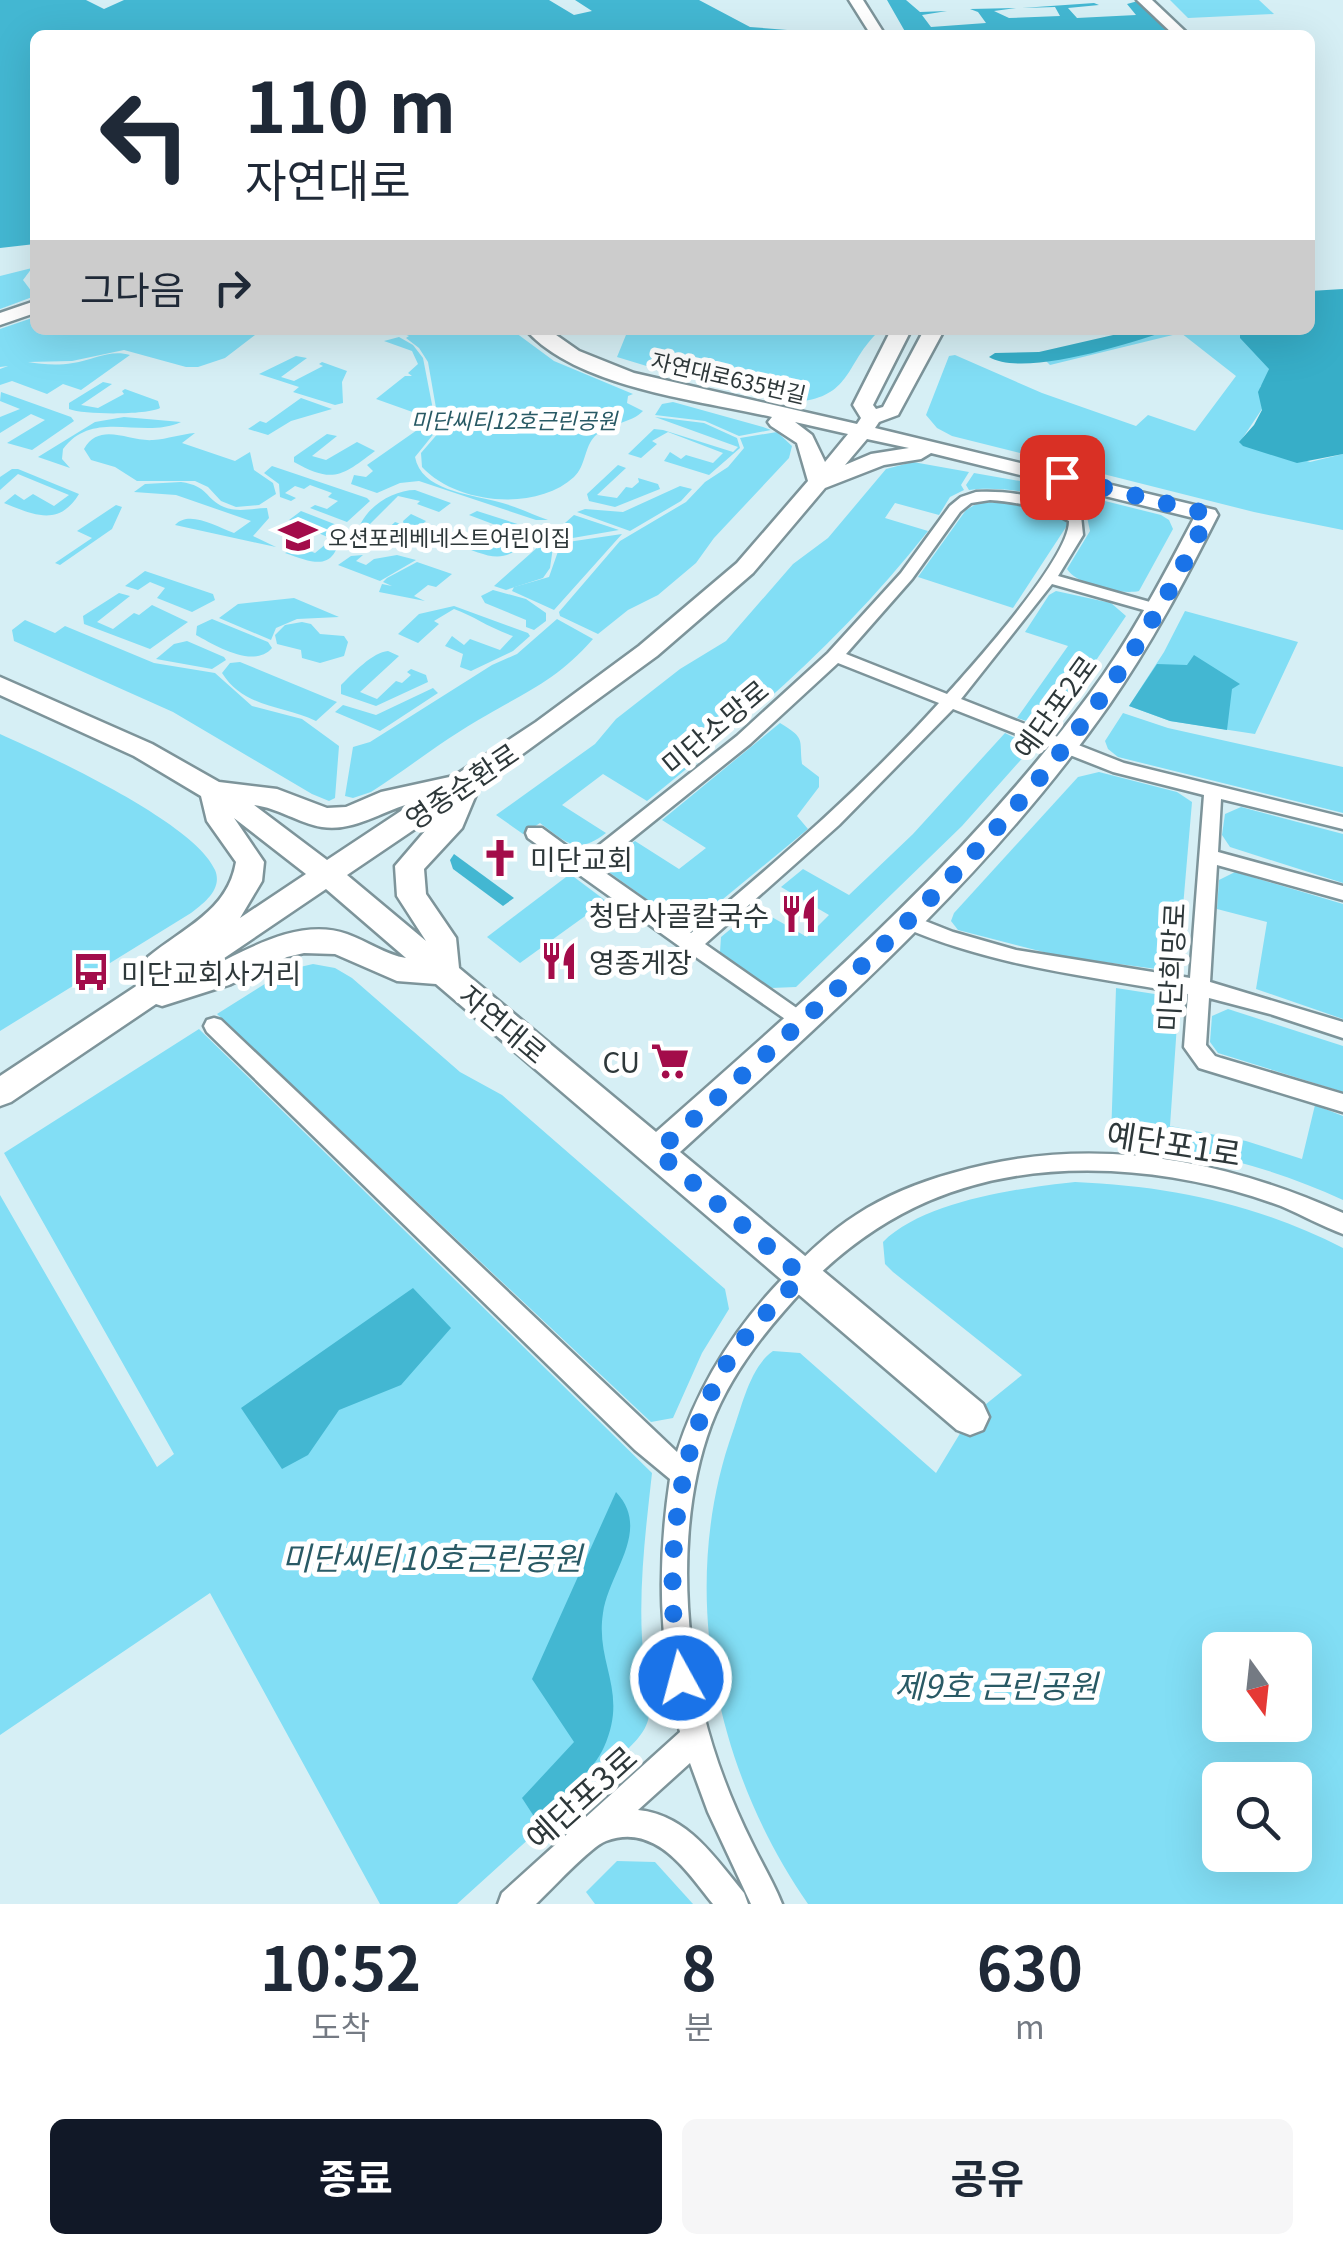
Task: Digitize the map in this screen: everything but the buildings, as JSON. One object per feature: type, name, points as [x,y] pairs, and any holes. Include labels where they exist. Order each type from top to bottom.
[{"type":"main road","points":[[856,0],[875,30]]},
{"type":"main road","points":[[1144,0],[1176,30]]},
{"type":"main road","points":[[0,319],[30,309]]},
{"type":"main road","name":"자연대로635번길","points":[[543,335],[572,355],[628,378],[746,406],[866,425]]},
{"type":"main road","points":[[866,425],[864,404],[898,335]]},
{"type":"main road","name":"영종순환로","points":[[0,1094],[140,997],[328,876],[648,651],[745,568],[866,425],[892,411],[931,335]]},
{"type":"main road","points":[[746,406],[822,408],[872,388]]},
{"type":"main road","points":[[901,394],[905,414],[917,429],[974,457]]},
{"type":"main road","points":[[746,406],[804,434],[812,446],[811,456],[820,484],[894,455],[974,457]]},
{"type":"main road","name":"예단포2로","points":[[657,1152],[910,922],[976,854],[1066,748],[1121,670],[1208,514],[974,457],[866,425]]},
{"type":"main road","name":"자연대로","points":[[0,684],[144,750],[214,791],[328,876],[970,1416]]},
{"type":"main road","points":[[140,997],[160,964],[225,915],[243,894],[250,862],[241,845],[221,826],[214,791],[277,798],[324,818],[349,817],[391,798],[468,780]]},
{"type":"main road","points":[[140,997],[196,985],[280,947],[304,942],[339,943],[397,969],[444,972],[440,938],[409,890],[410,866],[452,820],[468,780]]},
{"type":"street","name":"미단소망로","points":[[583,868],[723,756],[834,656],[908,574],[962,502],[970,498],[1022,500],[1076,519],[1078,532],[1048,578],[1003,642],[952,702],[838,819],[689,946]]},
{"type":"street","points":[[1048,578],[1158,609]]},
{"type":"street","points":[[834,656],[1119,768],[1343,824]]},
{"type":"street","name":"미단희망로","points":[[1213,790],[1194,1040],[1207,1062],[1343,1102]]},
{"type":"street","points":[[535,833],[801,1022]]},
{"type":"street","points":[[1208,856],[1343,893]]},
{"type":"street","points":[[910,922],[959,945],[1000,957],[1196,988],[1343,1030]]},
{"type":"street","points":[[214,1026],[644,1441],[684,1474]]},
{"type":"street","name":"예단포1로","points":[[766,1904],[734,1844],[694,1740],[676,1652],[672,1578],[684,1474],[698,1428],[737,1347],[802,1276],[845,1235],[874,1215],[965,1177],[1024,1165],[1085,1160],[1152,1165],[1275,1194],[1343,1224]]},
{"type":"street","name":"예단포3로","points":[[513,1904],[694,1740]]},
{"type":"street","points":[[596,1828],[632,1821],[654,1824],[681,1844],[732,1904]]},
{"type":"green space","points":[[1170,0],[1259,0],[1274,14],[1188,18]]},
{"type":"green space","points":[[30,268],[23,280],[30,289],[30,298],[0,309],[0,276]]},
{"type":"green space","points":[[30,319],[30,335],[255,335],[225,358],[198,367],[124,350],[72,361],[28,362],[60,364],[108,354],[130,355],[81,390],[63,384],[47,394],[12,381],[0,385],[0,369],[8,366],[0,367],[0,329]]},
{"type":"green space","name":"미단씨티12호근린공원","points":[[519,335],[554,361],[633,394],[628,396],[627,403],[643,411],[595,436],[578,473],[558,488],[518,499],[475,496],[455,489],[422,467],[421,453],[440,431],[428,362],[406,338]]},
{"type":"green space","points":[[626,335],[875,335],[839,385],[831,392],[804,401],[663,371],[617,357]]},
{"type":"green space","points":[[1150,335],[1173,335],[1050,365],[1046,361]]},
{"type":"green space","points":[[1184,335],[1241,335],[1269,368],[1268,378],[1260,387],[1262,409],[1242,439],[1310,462],[1343,454],[1343,530],[1254,512],[952,436],[937,428],[926,415],[949,356],[955,355],[1042,393],[1136,426],[1148,415],[1195,431],[1236,376]]},
{"type":"green space","points":[[399,337],[413,345],[423,358],[435,420],[376,399],[405,376],[412,376],[408,373],[418,364],[412,351],[384,341]]},
{"type":"green space","points":[[296,356],[307,358],[281,377],[294,381],[323,366],[319,364],[322,362],[347,371],[342,382],[343,403],[335,405],[293,392],[299,387],[259,374]]},
{"type":"green space","points":[[103,382],[112,384],[81,405],[98,408],[124,394],[125,389],[158,401],[160,408],[116,413],[69,409],[69,403]]},
{"type":"green space","points":[[1,392],[74,421],[32,450],[7,443],[45,420],[31,414],[0,433],[0,417],[20,409],[0,401]]},
{"type":"green space","points":[[301,398],[332,409],[291,421],[268,435],[248,429],[260,421],[266,423]]},
{"type":"green space","points":[[673,402],[771,430],[739,436],[705,421],[655,415],[662,404]]},
{"type":"green space","points":[[124,417],[181,422],[166,427],[89,430],[63,449],[62,459],[70,468],[38,457],[95,422]]},
{"type":"green space","points":[[655,417],[704,423],[737,438],[740,448],[709,475],[664,461],[670,452],[681,459],[686,455],[713,463],[723,453],[668,432],[652,441],[657,444],[641,458],[628,454],[654,429],[663,430],[733,452],[738,447]]},
{"type":"green space","points":[[420,428],[436,431],[415,457],[426,477],[447,489],[548,520],[536,520],[419,481],[400,483],[377,493],[351,484],[354,475],[366,477],[373,471],[367,465]]},
{"type":"green space","points":[[777,432],[792,446],[789,458],[714,538],[696,563],[658,595],[628,610],[598,634],[560,616],[559,612],[620,541],[686,502],[705,482],[728,467],[744,448],[740,438]]},
{"type":"green space","points":[[195,433],[182,443],[235,461],[250,452],[254,470],[273,483],[276,494],[259,505],[236,507],[195,481],[137,481],[115,467],[91,460],[84,449],[98,436],[107,434],[153,440]]},
{"type":"green space","points":[[327,434],[337,436],[312,456],[326,460],[357,442],[375,451],[337,474],[318,473],[294,462],[294,457]]},
{"type":"green space","points":[[913,462],[969,472],[961,485],[964,490],[950,497],[939,515],[895,503],[885,518],[928,531],[830,641],[723,738],[647,801],[603,774],[562,805],[606,833],[587,844],[572,844],[540,823],[523,834],[496,815],[595,744],[616,719],[680,669],[726,641],[793,564],[828,538],[886,469]]},
{"type":"green space","points":[[618,465],[626,468],[597,495],[617,498],[626,487],[632,488],[639,482],[638,478],[658,484],[660,489],[615,507],[589,501],[587,494]]},
{"type":"green space","points":[[272,466],[370,501],[347,522],[310,508],[315,505],[327,509],[338,501],[328,497],[332,493],[310,485],[304,489],[295,486],[285,493],[296,498],[291,501],[280,497],[279,484],[264,473]]},
{"type":"green space","points":[[12,469],[79,494],[54,515],[36,514],[4,503],[15,494],[24,500],[33,494],[54,506],[69,495],[18,474],[0,490],[0,477]]},
{"type":"green space","points":[[974,473],[1037,484],[1161,515],[1173,529],[1139,591],[1100,588],[1080,580],[1067,569],[1090,531],[1087,517],[1062,503],[1031,493],[969,490],[966,485]]},
{"type":"green space","points":[[181,482],[197,486],[230,509],[267,508],[269,518],[253,536],[276,547],[175,525],[195,519],[234,533],[251,521],[176,495],[134,492],[145,484]]},
{"type":"green space","points":[[680,486],[692,489],[681,501],[630,531],[577,512],[623,512]]},
{"type":"green space","points":[[415,490],[451,503],[439,512],[417,504],[420,501],[398,496],[361,533],[377,539],[395,522],[404,525],[411,514],[426,521],[402,542],[386,549],[368,548],[357,542],[368,513],[395,494]]},
{"type":"green space","points":[[978,503],[1026,505],[1050,512],[1068,524],[1013,608],[918,577],[966,510]]},
{"type":"green space","points":[[116,505],[122,507],[112,529],[60,565],[55,563],[92,538],[77,531]]},
{"type":"green space","points":[[301,511],[342,527],[331,558],[317,562],[285,553],[300,547],[315,553],[332,539],[289,520]]},
{"type":"green space","points":[[477,511],[530,528],[534,534],[514,552],[496,556],[453,543],[452,537],[458,532],[503,542],[514,532],[469,515]]},
{"type":"green space","points":[[574,515],[619,530],[561,540],[553,547],[550,568],[543,578],[506,590],[494,586]]},
{"type":"green space","points":[[622,534],[554,610],[512,591],[514,587],[549,577],[561,543]]},
{"type":"green space","points":[[363,555],[356,561],[366,565],[374,559],[397,555],[416,560],[380,581],[338,565],[351,556]]},
{"type":"green space","points":[[417,562],[452,574],[436,587],[428,585],[414,596],[425,601],[379,592],[382,584],[392,586],[383,582],[387,578]]},
{"type":"green space","points":[[145,571],[213,594],[215,600],[192,612],[157,598],[165,588],[150,582],[138,590],[125,586]]},
{"type":"green space","points":[[493,590],[526,599],[546,613],[546,621],[534,630],[526,627],[526,620],[485,603],[481,596]]},
{"type":"green space","points":[[1056,591],[1111,603],[1126,616],[1055,721],[1039,725],[1017,718],[1068,646],[1025,632],[1049,595]]},
{"type":"green space","points":[[119,593],[130,596],[97,622],[113,629],[152,605],[188,622],[150,649],[84,624],[83,616]]},
{"type":"green space","points":[[294,598],[339,617],[297,619],[276,628],[271,640],[219,618],[238,604]]},
{"type":"green space","points":[[454,606],[530,636],[513,651],[471,671],[460,667],[463,654],[445,646],[452,636],[464,645],[470,639],[500,650],[513,636],[454,609],[434,621],[439,624],[418,643],[398,634],[419,614]]},
{"type":"green space","points":[[1185,611],[1298,642],[1255,734],[1170,721],[1129,706]]},
{"type":"green space","points":[[212,619],[268,642],[272,648],[264,654],[245,656],[196,635],[197,626]]},
{"type":"green space","points":[[557,619],[593,639],[568,664],[371,792],[353,798],[345,796],[353,747],[370,742],[492,665],[517,654]]},
{"type":"green space","points":[[25,620],[55,633],[65,626],[154,663],[215,673],[252,706],[302,719],[339,746],[335,798],[329,801],[312,794],[173,712],[14,641],[12,630]]},
{"type":"green space","points":[[311,624],[320,634],[344,636],[348,642],[344,656],[320,663],[302,658],[301,650],[277,644],[275,635],[285,625]]},
{"type":"green space","points":[[187,641],[226,660],[212,669],[156,659],[174,644]]},
{"type":"green space","points":[[388,651],[399,656],[360,692],[377,699],[396,681],[402,683],[411,675],[407,672],[411,669],[426,675],[428,682],[376,706],[341,694],[341,685],[357,669]]},
{"type":"green space","points":[[240,662],[337,702],[316,721],[264,704],[241,693],[222,673],[230,663]]},
{"type":"green space","points":[[433,688],[438,693],[380,731],[335,712],[343,705],[376,715]]},
{"type":"green space","points":[[1123,713],[1168,728],[1343,767],[1343,813],[1118,757],[1105,741]]},
{"type":"green space","points":[[780,723],[798,736],[802,764],[819,777],[819,787],[797,816],[808,829],[694,923],[676,920],[610,873],[610,860],[635,841],[679,869],[706,848],[662,820]]},
{"type":"green space","points":[[1005,733],[1025,743],[1027,753],[962,826],[796,987],[771,988],[720,952],[721,937],[756,908],[807,937],[829,915],[781,887],[803,869],[849,895],[913,834]]},
{"type":"green space","points":[[0,734],[84,774],[151,812],[202,851],[217,877],[211,895],[191,913],[0,1031]]},
{"type":"green space","points":[[1099,772],[1177,792],[1192,802],[1178,965],[1164,970],[1059,956],[958,930],[951,921],[954,913],[1078,777]]},
{"type":"green space","points":[[1241,807],[1343,834],[1343,883],[1230,847],[1222,835],[1225,814]]},
{"type":"green space","points":[[1235,872],[1343,904],[1343,1019],[1256,989],[1267,922],[1217,909],[1219,880]]},
{"type":"green space","points":[[570,874],[606,901],[520,963],[487,937]]},
{"type":"green space","points":[[313,964],[335,968],[352,978],[460,1072],[502,1095],[725,1289],[729,1309],[702,1353],[673,1418],[651,1422],[217,1014],[287,970]]},
{"type":"green space","points":[[1116,988],[1161,995],[1178,1010],[1170,1126],[1246,1141],[1302,1159],[1315,1105],[1343,1116],[1343,1200],[1287,1177],[1229,1160],[1111,1138]]},
{"type":"green space","points":[[1228,1009],[1343,1046],[1343,1092],[1218,1053],[1210,1042],[1212,1016]]},
{"type":"green space","name":"미단씨티10호근린공원","points":[[199,1029],[652,1473],[641,1597],[650,1697],[645,1729],[627,1750],[457,1904],[380,1904],[210,1593],[0,1735],[0,1195],[157,1467],[174,1454],[4,1153]]},
{"type":"green space","name":"제9호 근린공원","points":[[1075,1182],[1179,1193],[1278,1220],[1343,1248],[1343,1904],[808,1904],[775,1851],[728,1736],[714,1676],[707,1614],[708,1552],[716,1491],[733,1431],[753,1377],[765,1358],[773,1351],[800,1353],[936,1473],[970,1417],[1022,1375],[893,1272],[885,1264],[883,1242],[922,1216],[1000,1193]]},
{"type":"green space","points":[[617,1861],[655,1862],[693,1904],[595,1904],[586,1892]]},
{"type":"shaded area","points":[[0,0],[86,0],[104,9],[124,0],[549,0],[574,15],[592,11],[575,0],[699,0],[750,27],[788,30],[30,30],[30,245],[0,248]]},
{"type":"shaded area","points":[[887,0],[906,0],[920,12],[947,11],[922,15],[931,27],[986,23],[978,12],[970,9],[1016,8],[994,11],[1009,18],[1060,16],[1055,7],[1022,8],[1094,3],[1099,5],[1068,8],[1077,18],[1136,15],[1127,4],[1138,1],[1169,30],[904,30]]},
{"type":"shaded area","points":[[1343,289],[1343,454],[1297,463],[1239,442],[1262,410],[1258,392],[1269,369],[1240,335],[1315,335],[1315,291]]},
{"type":"shaded area","points":[[1113,335],[1154,335],[1051,361],[1005,362],[989,357],[995,353],[1039,352]]},
{"type":"shaded area","points":[[1194,655],[1240,684],[1232,689],[1227,730],[1170,721],[1129,706],[1157,664],[1187,665]]},
{"type":"shaded area","points":[[454,854],[514,898],[503,906],[453,869],[450,860]]},
{"type":"shaded area","points":[[413,1288],[451,1328],[401,1385],[339,1410],[308,1455],[282,1469],[241,1408]]},
{"type":"shaded area","points":[[616,1492],[630,1521],[625,1551],[603,1613],[603,1648],[613,1693],[611,1727],[591,1767],[535,1818],[522,1798],[574,1742],[532,1679]]},
{"type":"place","name":"오션포레베네스트어린이집","points":[[298,536]]},
{"type":"place","name":"미단교회","points":[[500,858]]},
{"type":"place","name":"청담사골칼국수","points":[[799,914]]},
{"type":"place","name":"영종게장","points":[[559,961]]},
{"type":"place","name":"미단교회사거리","points":[[91,972]]},
{"type":"place","name":"CU","points":[[670,1061]]},
{"type":"route","points":[[681,1678],[672,1578],[684,1474],[698,1428],[737,1347],[802,1276],[657,1152],[890,942],[976,854],[1052,766],[1109,688],[1168,592],[1208,514],[1062,477]]}]
